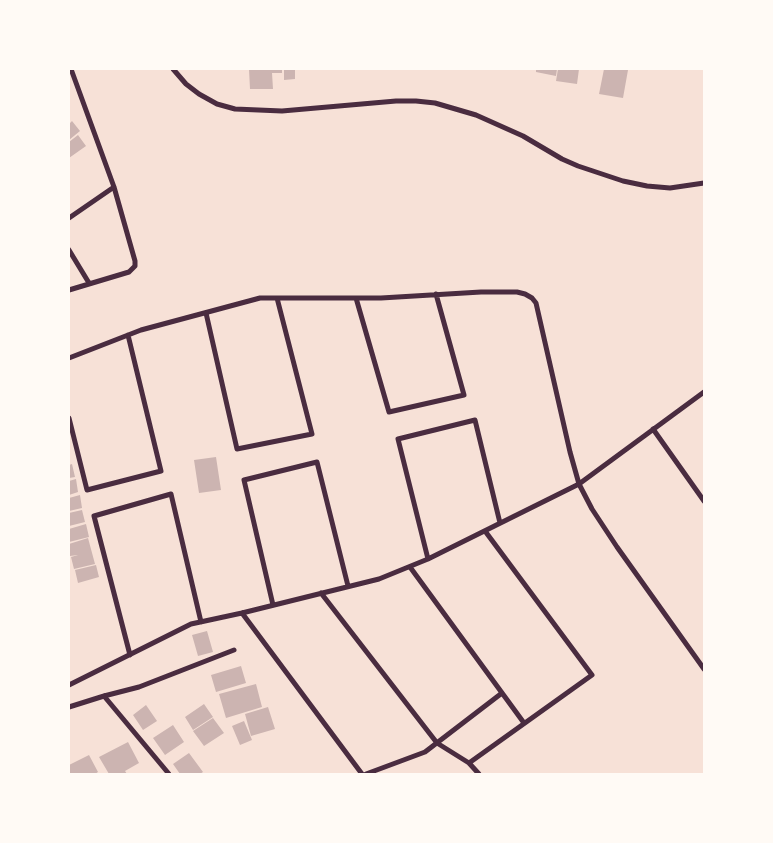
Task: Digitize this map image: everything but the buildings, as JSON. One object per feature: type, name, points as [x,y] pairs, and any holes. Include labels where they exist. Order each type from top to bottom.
[{"type":"street","points":[[69,290],[129,272],[135,266],[114,187],[72,69]]},
{"type":"street","points":[[173,69],[186,84],[200,94],[217,104],[235,109],[282,111],[396,101],[435,103],[476,115],[523,136],[562,159],[623,181],[670,188],[704,183]]},
{"type":"street","points":[[69,218],[114,187]]},
{"type":"street","points":[[69,250],[89,283]]},
{"type":"street","points":[[69,358],[141,330],[260,298],[381,298],[481,292],[517,292],[525,294],[536,303],[570,452],[580,484],[592,509],[617,548],[704,669]]},
{"type":"street","points":[[356,298],[389,412],[464,395],[436,294]]},
{"type":"street","points":[[206,313],[237,449],[312,434],[277,298]]},
{"type":"street","points":[[69,418],[87,490],[161,470],[128,335]]},
{"type":"street","points":[[69,685],[191,624],[379,579],[428,559],[580,484],[704,392]]},
{"type":"street","points":[[428,559],[398,439],[475,420],[500,523]]},
{"type":"street","points":[[653,429],[704,501]]},
{"type":"street","points":[[273,605],[244,480],[318,462],[348,586]]},
{"type":"street","points":[[130,655],[94,516],[171,494],[201,622]]},
{"type":"street","points":[[469,763],[592,675],[485,531]]},
{"type":"street","points":[[410,567],[524,723]]},
{"type":"street","points":[[321,593],[436,743],[469,763],[479,774]]},
{"type":"street","points":[[242,613],[362,774]]},
{"type":"street","points":[[69,707],[139,688],[234,650]]},
{"type":"street","points":[[366,774],[425,752],[502,693]]},
{"type":"street","points":[[104,696],[169,774]]}]
